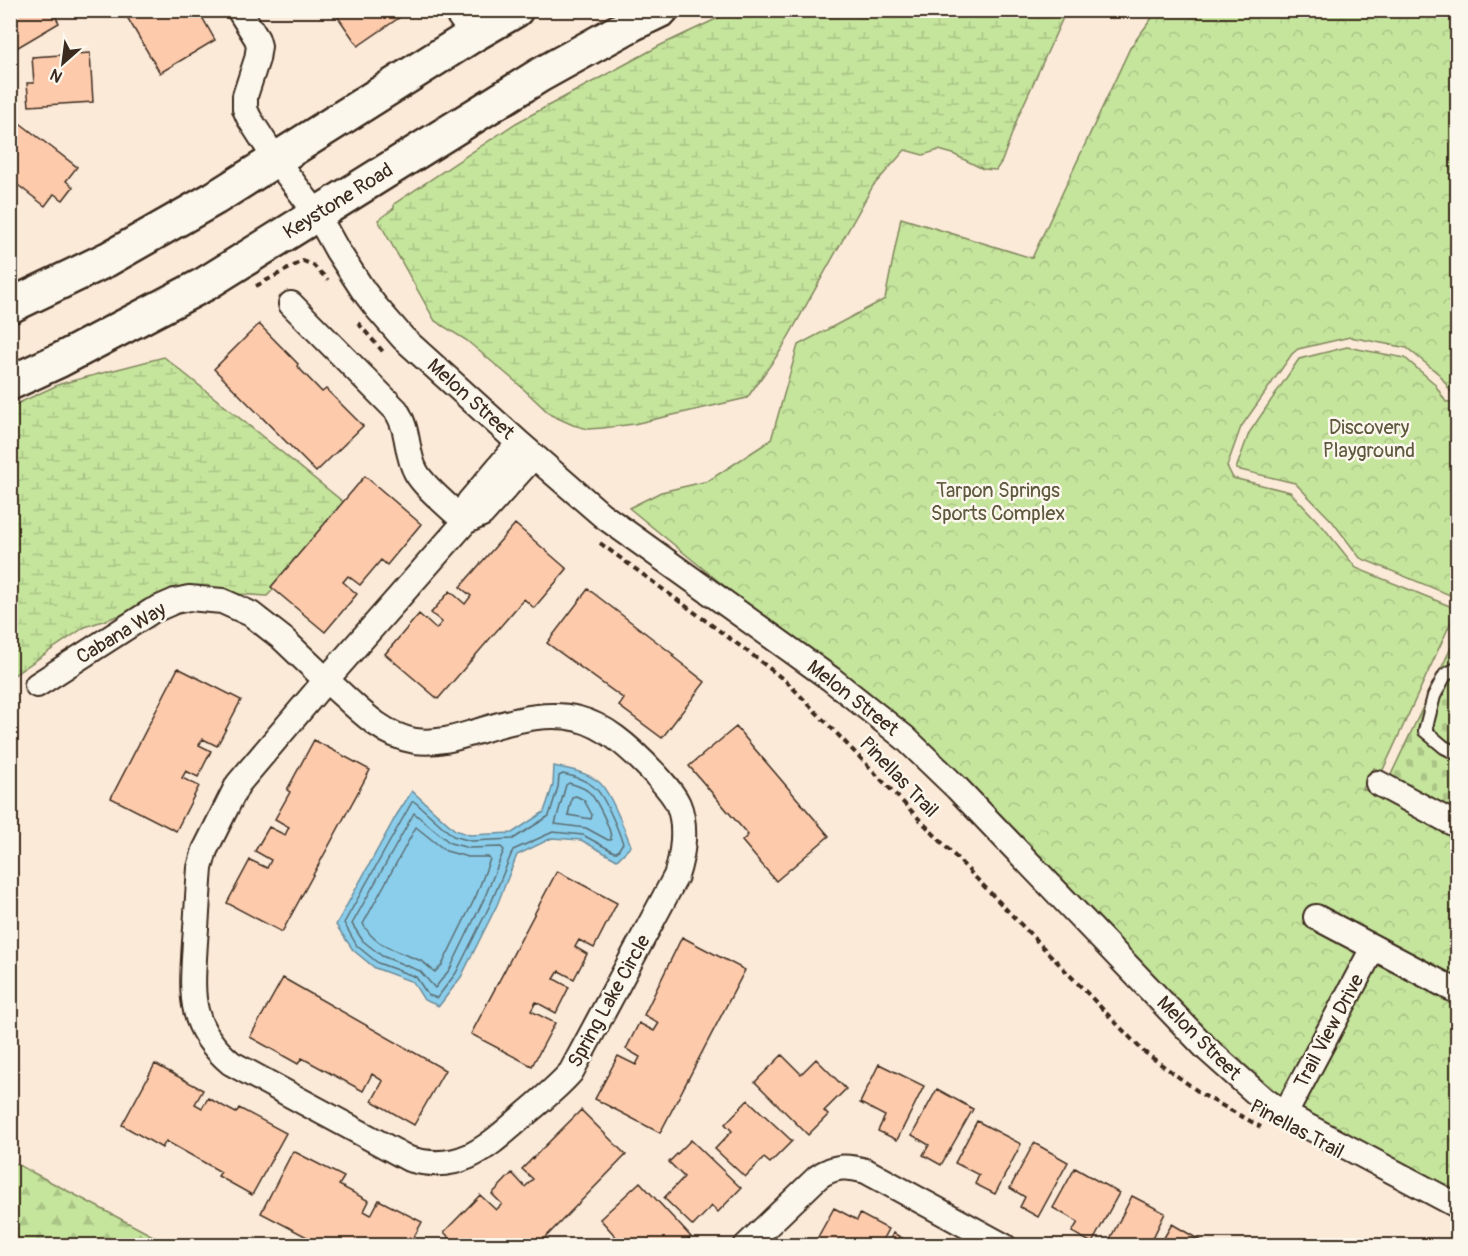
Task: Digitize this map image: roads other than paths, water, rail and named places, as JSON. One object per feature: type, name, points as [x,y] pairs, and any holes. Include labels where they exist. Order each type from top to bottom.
[{"type":"main road","points":[[10,306],[108,259],[276,160],[464,23],[516,10]]},
{"type":"main road","name":"Keystone Road","points":[[10,383],[60,360],[205,284],[540,75],[661,10]]},
{"type":"street","name":"Melon Street","points":[[239,10],[259,46],[245,96],[245,109],[249,118],[276,160],[317,214],[349,269],[389,322],[526,449],[609,520],[831,679],[905,738],[957,788],[1218,1060],[1263,1099],[1285,1114],[1458,1206]]},
{"type":"street","points":[[291,304],[396,410],[404,421],[410,455],[417,474],[465,522]]},
{"type":"street","name":"Spring Lake Circle","points":[[326,680],[387,731],[415,741],[442,742],[527,718],[556,716],[583,719],[610,734],[637,754],[662,781],[678,805],[682,841],[676,876],[571,1072],[483,1150],[459,1160],[435,1163],[409,1159],[231,1063],[217,1050],[205,1033],[196,1013],[192,992],[200,868],[205,850],[242,778],[326,680],[465,522],[482,514],[526,449]]},
{"type":"street","name":"Cabana Way","points":[[37,685],[152,611],[175,601],[189,598],[222,601],[251,614],[283,639],[326,680]]},
{"type":"street","points":[[1378,783],[1458,826]]},
{"type":"street","points":[[1316,917],[1458,992]]},
{"type":"street","name":"Trail View Drive","points":[[1285,1114],[1373,948]]},
{"type":"street","points":[[746,1245],[818,1177],[829,1169],[850,1166],[866,1172],[1004,1245]]},
{"type":"lane","points":[[1458,668],[1445,675],[1434,696],[1425,731],[1444,747],[1458,754]]},
{"type":"water","points":[[554,766],[583,773],[604,787],[631,846],[617,860],[581,840],[552,838],[517,855],[497,905],[461,977],[439,1006],[424,1000],[413,982],[375,968],[353,950],[336,925],[412,791],[455,830],[470,835],[512,833],[544,812],[553,785]]},
{"type":"park label","name":"Discovery Playground","points":[[1369,438]]},
{"type":"park label","name":"Tarpon Springs Sports Complex","points":[[998,502]]}]
